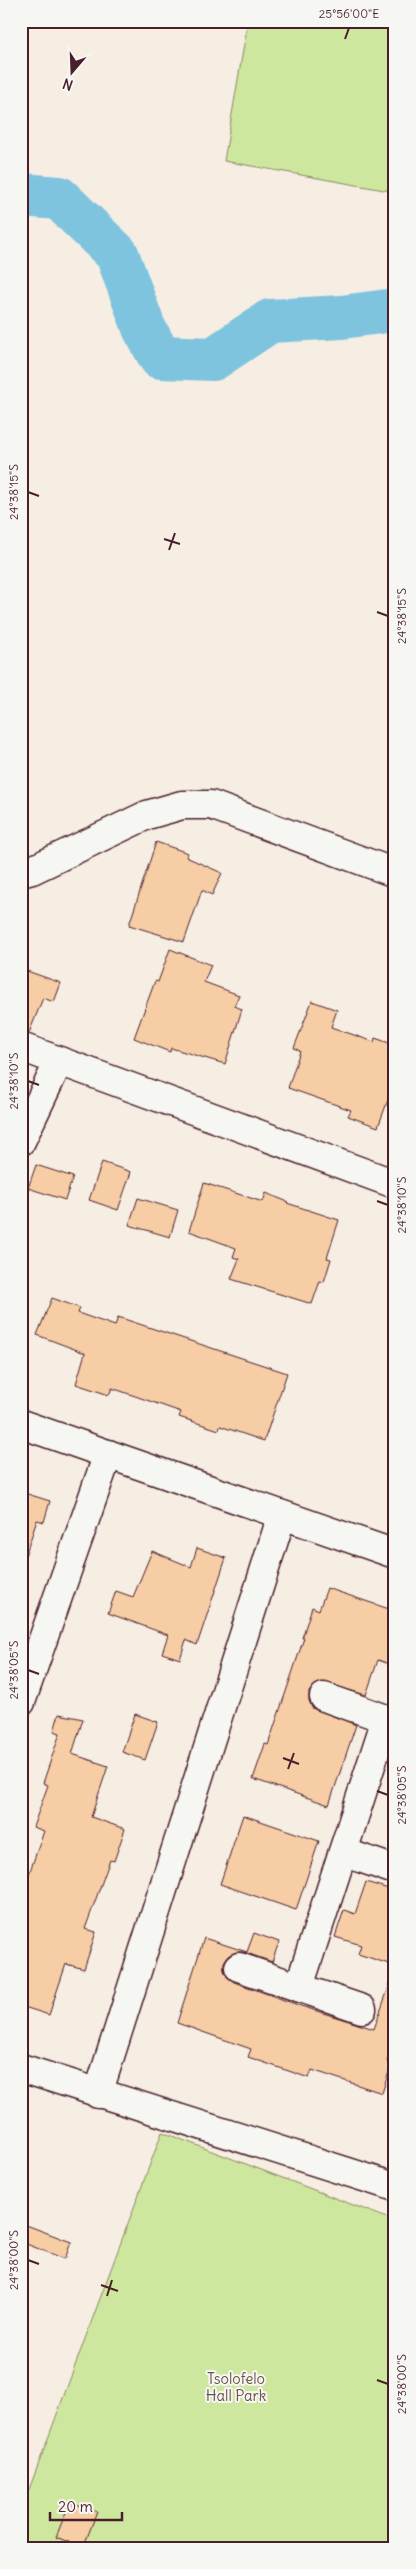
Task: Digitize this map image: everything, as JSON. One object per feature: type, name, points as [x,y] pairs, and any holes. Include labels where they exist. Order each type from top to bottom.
[{"type":"street","points":[[21,873],[32,870],[147,815],[182,805],[211,805],[395,873]]},
{"type":"street","points":[[21,1048],[395,1184]]},
{"type":"street","points":[[21,1141],[59,1061]]},
{"type":"street","points":[[21,1424],[395,1554]]},
{"type":"street","points":[[21,1702],[108,1454]]},
{"type":"street","points":[[98,2094],[282,1515]]},
{"type":"street","points":[[299,1987],[343,1852],[390,1721],[324,1696]]},
{"type":"street","points":[[343,1852],[395,1870]]},
{"type":"street","points":[[240,1967],[362,2009]]},
{"type":"street","points":[[21,2068],[395,2187]]},
{"type":"green space","points":[[248,21],[395,21],[395,192],[224,161]]},
{"type":"green space","name":"Tsolofelo Hall Park","points":[[162,2132],[395,2221],[395,2548],[21,2548],[21,2511]]},
{"type":"building","points":[[156,842],[188,853],[186,857],[222,873],[212,895],[202,890],[184,942],[129,925]]},
{"type":"building","points":[[170,949],[211,965],[204,982],[239,995],[234,1006],[242,1009],[225,1064],[171,1048],[170,1052],[134,1038],[155,981],[158,982]]},
{"type":"building","points":[[27,971],[61,983],[54,1002],[43,998],[29,1033],[21,1032],[21,988]]},
{"type":"building","points":[[312,1001],[337,1010],[331,1027],[374,1042],[375,1038],[395,1045],[395,1081],[378,1127],[348,1116],[351,1110],[288,1088],[300,1051],[294,1048]]},
{"type":"building","points":[[102,1162],[131,1172],[118,1210],[89,1200]]},
{"type":"building","points":[[36,1165],[73,1177],[65,1200],[28,1188]]},
{"type":"building","points":[[204,1183],[263,1202],[266,1193],[287,1203],[339,1220],[327,1258],[331,1259],[324,1282],[320,1281],[312,1304],[231,1279],[239,1259],[233,1257],[236,1248],[189,1231]]},
{"type":"building","points":[[138,1198],[178,1210],[170,1237],[129,1225]]},
{"type":"building","points":[[52,1298],[80,1308],[78,1313],[115,1326],[118,1317],[287,1373],[264,1441],[220,1426],[219,1430],[179,1417],[181,1412],[112,1388],[109,1395],[76,1384],[85,1353],[37,1335]]},
{"type":"building","points":[[21,1492],[50,1501],[44,1522],[37,1520],[25,1556],[21,1555]]},
{"type":"building","points":[[197,1548],[226,1558],[197,1645],[186,1640],[180,1659],[162,1653],[168,1635],[108,1613],[116,1591],[133,1597],[152,1551],[191,1567]]},
{"type":"building","points":[[327,1588],[395,1611],[395,1666],[378,1660],[366,1695],[322,1682],[314,1686],[309,1692],[312,1708],[356,1725],[329,1805],[253,1779],[265,1744],[268,1745],[304,1638],[302,1638],[312,1607],[319,1610]]},
{"type":"building","points":[[59,1714],[83,1719],[72,1754],[108,1766],[91,1817],[125,1829],[114,1861],[110,1860],[85,1929],[96,1932],[84,1969],[66,1964],[49,2015],[21,2006],[21,1897],[44,1831],[33,1827],[48,1785],[43,1783],[60,1733],[54,1731]]},
{"type":"building","points":[[135,1714],[158,1722],[145,1760],[122,1752]]},
{"type":"building","points":[[243,1815],[319,1841],[296,1910],[220,1884]]},
{"type":"building","points":[[366,1882],[395,1891],[395,1966],[358,1954],[361,1945],[335,1937],[344,1910],[355,1914]]},
{"type":"building","points":[[254,1933],[279,1942],[272,1962],[244,1952],[236,1952],[228,1956],[224,1962],[224,1970],[227,1977],[234,1982],[301,2006],[374,2029],[392,1978],[395,1979],[395,2040],[387,2062],[392,2063],[382,2093],[312,2070],[309,2078],[248,2057],[251,2049],[177,2023],[204,1938],[247,1952]]},
{"type":"building","points":[[21,2223],[71,2242],[65,2259],[21,2242]]},
{"type":"building","points":[[70,2502],[97,2512],[83,2548],[56,2537]]},
{"type":"waterway","points":[[21,195],[59,198],[117,254],[144,328],[160,357],[213,359],[270,321],[342,317],[395,310]]}]
